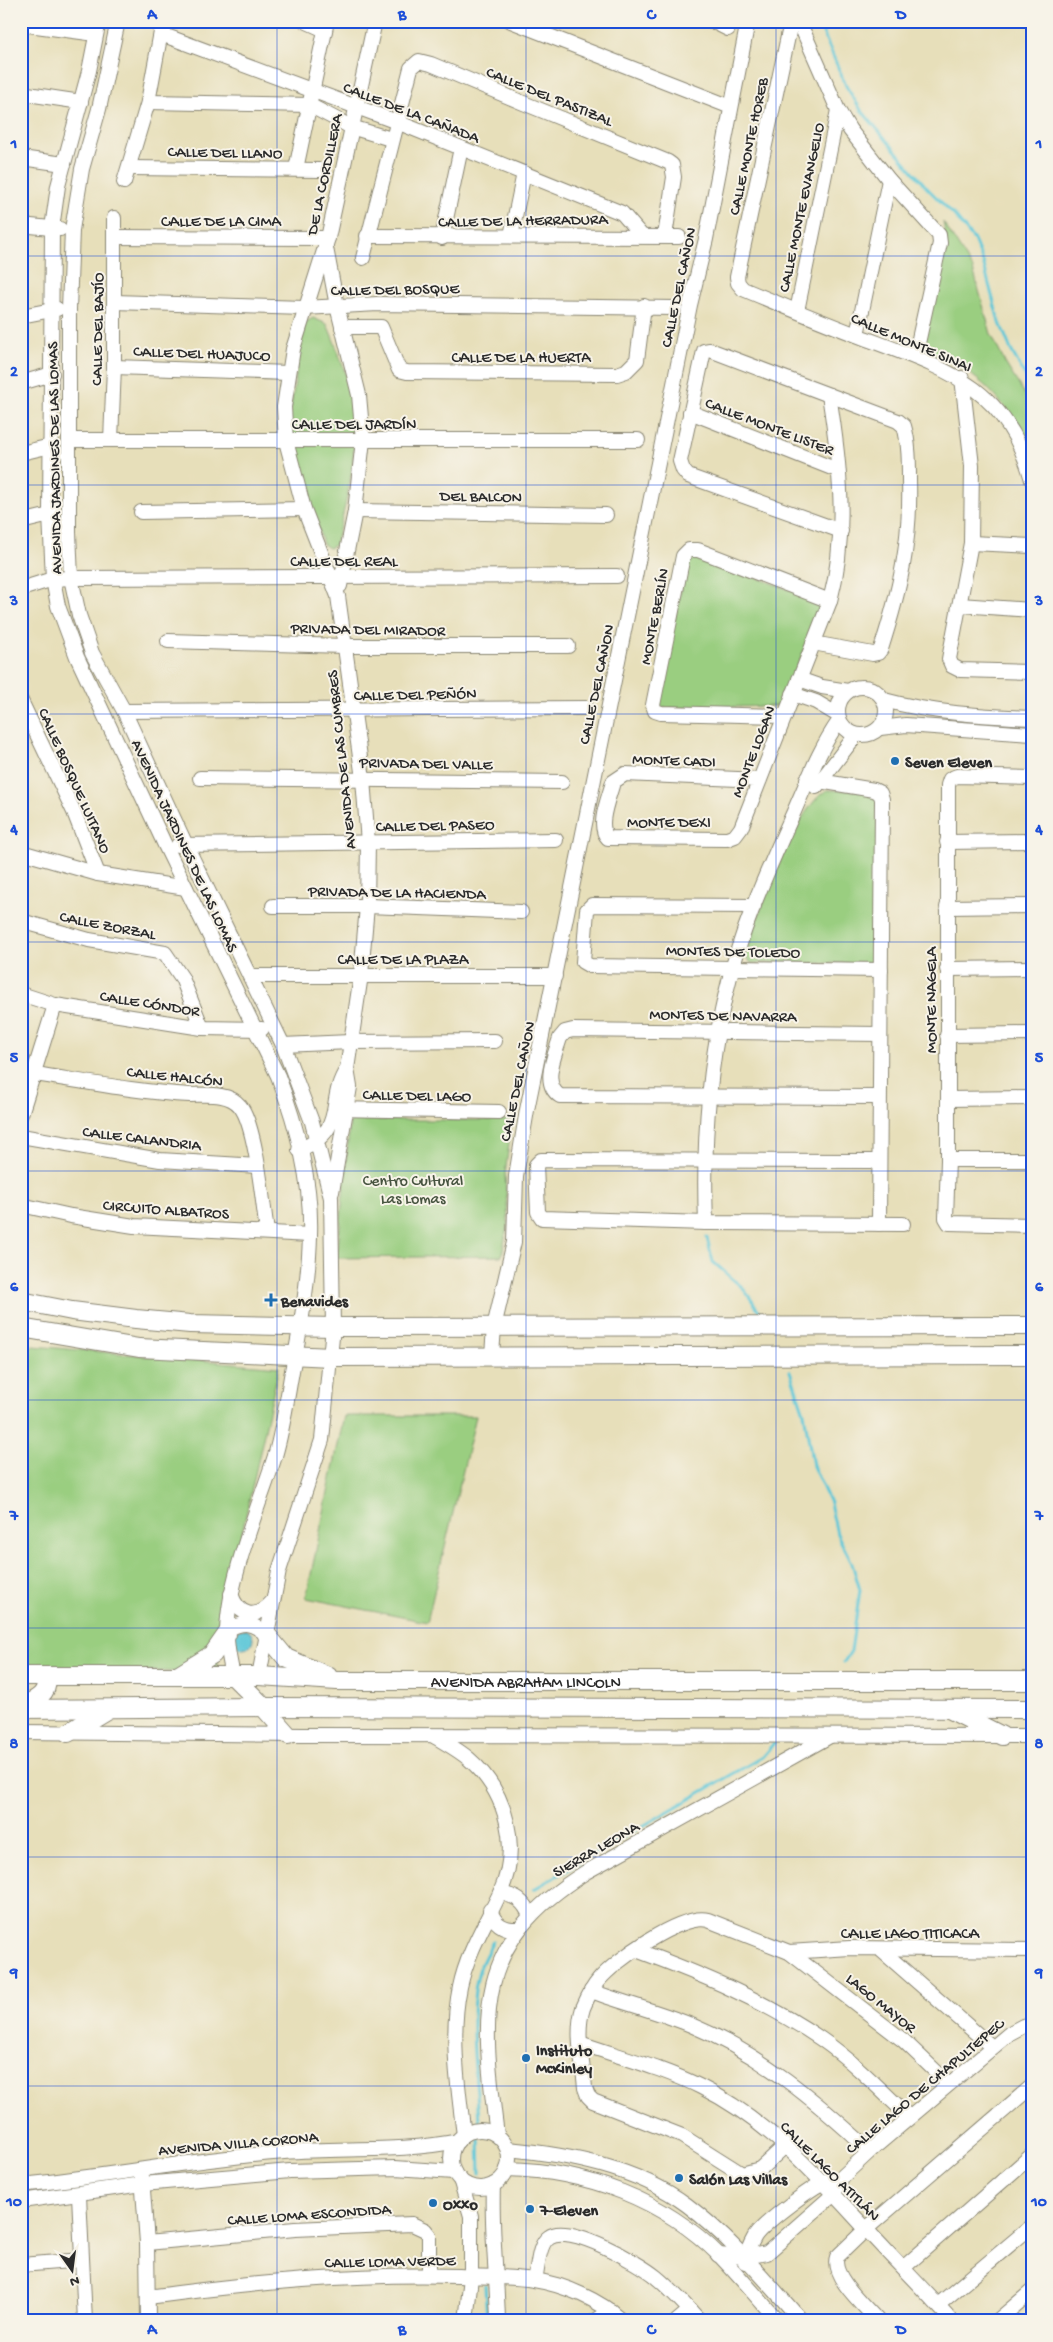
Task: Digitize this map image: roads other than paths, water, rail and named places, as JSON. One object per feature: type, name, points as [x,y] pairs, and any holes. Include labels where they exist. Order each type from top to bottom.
[{"type":"main road","points":[[21,1301],[72,1311],[136,1320],[190,1324],[333,1327],[1032,1326]]},
{"type":"main road","points":[[21,1328],[139,1348],[330,1357],[492,1355],[1032,1355]]},
{"type":"main road","points":[[175,1676],[213,1654],[227,1632]]},
{"type":"main road","points":[[267,1635],[286,1658],[321,1671],[338,1681]]},
{"type":"main road","name":"AVENIDA ABRAHAM LINCOLN","points":[[21,1676],[175,1676],[238,1682],[259,1676],[338,1681],[1032,1681]]},
{"type":"main road","points":[[21,1707],[35,1700],[44,1692],[45,1676]]},
{"type":"main road","points":[[202,1708],[222,1700],[238,1682],[264,1707],[288,1735]]},
{"type":"main road","points":[[21,1707],[108,1709],[264,1707],[1032,1709]]},
{"type":"main road","points":[[68,1734],[108,1709]]},
{"type":"main road","points":[[949,1709],[1002,1736]]},
{"type":"street","name":"AVENIDA JARDINES DE LAS LOMAS","points":[[118,21],[99,108],[82,169],[72,230],[69,308],[69,532],[71,578],[79,615],[92,653],[124,711],[186,845],[283,1045],[303,1094],[318,1140],[331,1198],[333,1327],[322,1440],[281,1563],[259,1676]]},
{"type":"street","points":[[296,169],[326,25],[305,21]]},
{"type":"street","name":"DE LA CORDILLERA","points":[[304,308],[327,242],[375,21]]},
{"type":"street","points":[[511,21],[731,107]]},
{"type":"street","points":[[712,21],[728,29]]},
{"type":"street","name":"CALLE DEL CAÑON","points":[[492,1355],[494,1327],[514,1242],[518,1157],[580,842],[690,305],[706,239],[748,21]]},
{"type":"street","name":"CALLE MONTE HOREB","points":[[737,280],[790,28],[796,23],[801,26],[838,110]]},
{"type":"street","points":[[21,24],[98,27]]},
{"type":"street","name":"AVENIDA JARDINES DE LAS LOMAS","points":[[98,27],[81,102],[58,186],[52,228],[50,309],[52,446],[50,515],[53,579],[66,630],[165,846],[268,1052],[290,1108],[307,1185],[310,1235],[295,1356],[275,1454],[231,1594],[227,1632],[238,1682]]},
{"type":"street","points":[[124,182],[130,168],[148,102],[162,28]]},
{"type":"street","name":"CALLE DE LA CAÑADA","points":[[162,28],[311,98],[355,107],[396,122],[622,213],[641,235]]},
{"type":"street","name":"CALLE DEL PASTIZAL","points":[[396,122],[411,68],[414,63],[425,61],[520,102],[657,157],[672,165],[674,177],[672,236]]},
{"type":"street","points":[[21,93],[81,102]]},
{"type":"street","points":[[148,102],[311,98],[351,126],[392,139]]},
{"type":"street","points":[[838,110],[866,152],[939,235],[940,243],[915,357]]},
{"type":"street","name":"CALLE MONTE EVANGELIO","points":[[797,311],[838,110]]},
{"type":"street","points":[[362,258],[396,122]]},
{"type":"street","points":[[442,238],[461,148]]},
{"type":"street","points":[[21,158],[64,164]]},
{"type":"street","name":"CALLE DEL LLANO","points":[[130,168],[320,170]]},
{"type":"street","points":[[511,236],[524,174]]},
{"type":"street","points":[[857,335],[889,180]]},
{"type":"street","name":"CALLE DEL BAJÍO","points":[[111,440],[115,302],[114,218]]},
{"type":"street","points":[[21,226],[72,230]]},
{"type":"street","name":"CALLE DE LA HERRADURA","points":[[367,236],[442,238],[672,236]]},
{"type":"street","name":"CALLE DE LA CIMA","points":[[114,237],[327,242]]},
{"type":"street","name":"DE LA CORDILLERA","points":[[327,242],[336,306]]},
{"type":"street","name":"CALLE MONTE SINAI","points":[[737,280],[742,289],[915,357],[962,378],[992,402],[1008,424],[1021,447],[1032,480]]},
{"type":"street","name":"CALLE DEL BOSQUE","points":[[115,302],[304,308],[378,304],[644,306],[675,308]]},
{"type":"street","name":"AVENIDA DE LAS CUMBRES","points":[[331,1198],[341,1110],[341,1080],[347,1068],[361,975],[367,906],[368,843],[363,779],[336,577],[355,511],[363,440],[359,395],[336,306]]},
{"type":"street","name":"CALLE DE LA HUERTA","points":[[342,327],[373,325],[380,327],[399,370],[407,372],[618,374],[626,371],[637,360],[644,306]]},
{"type":"street","points":[[21,316],[50,309],[69,308]]},
{"type":"street","points":[[304,308],[288,373],[284,407],[286,441],[304,510],[336,577]]},
{"type":"street","points":[[813,643],[873,654],[878,653],[882,649],[894,610],[905,562],[910,514],[909,470],[904,426],[898,422],[710,350],[704,351],[680,461],[683,470],[688,476],[841,531]]},
{"type":"street","name":"CALLE DEL HUAJUCO","points":[[114,367],[288,373]]},
{"type":"street","points":[[21,383],[52,374]]},
{"type":"street","points":[[962,378],[972,466],[971,543],[950,649],[950,663],[954,668],[960,670],[1032,672]]},
{"type":"street","name":"MONTE LOGAN","points":[[735,836],[741,828],[760,780],[830,601],[836,579],[841,531],[829,395]]},
{"type":"street","name":"CALLE MONTE LISTER","points":[[690,412],[837,470]]},
{"type":"street","name":"CALLE DEL JARDÍN","points":[[70,440],[638,440]]},
{"type":"street","points":[[21,454],[52,446]]},
{"type":"street","points":[[142,512],[304,510]]},
{"type":"street","name":"DEL BALCON","points":[[355,511],[606,515]]},
{"type":"street","points":[[21,522],[50,515]]},
{"type":"street","points":[[971,543],[1032,546]]},
{"type":"street","name":"MONTE BERLÍN","points":[[784,716],[661,713],[655,711],[653,705],[683,556],[689,550],[698,550],[830,601]]},
{"type":"street","name":"CALLE DEL REAL","points":[[21,589],[53,579],[71,578],[617,576]]},
{"type":"street","points":[[960,605],[1032,610]]},
{"type":"street","name":"PRIVADA DEL MIRADOR","points":[[168,641],[345,646],[568,646]]},
{"type":"street","points":[[799,678],[822,687],[848,691]]},
{"type":"street","points":[[706,1223],[704,1162],[709,1096],[719,1031],[733,968],[769,866],[798,804],[818,754],[838,718],[840,701],[848,691],[855,688],[868,688],[874,690],[884,700],[906,706],[984,716],[1032,718]]},
{"type":"street","points":[[793,694],[816,702],[838,718],[849,732],[856,735],[869,735],[880,728],[906,725],[1032,734]]},
{"type":"street","points":[[880,728],[886,715],[884,700]]},
{"type":"street","name":"CALLE BOSQUE LUITANO","points":[[21,701],[74,812],[98,874]]},
{"type":"street","name":"CALLE DEL PEÑÓN","points":[[124,711],[587,708]]},
{"type":"street","points":[[798,804],[821,782],[856,735]]},
{"type":"street","name":"MONTE CADI","points":[[604,834],[602,827],[613,782],[625,774],[760,780]]},
{"type":"street","name":"MONTE NAGELA","points":[[1032,778],[955,776],[950,779],[948,785],[948,1160],[946,1218],[948,1222],[952,1223],[1032,1225]]},
{"type":"street","name":"PRIVADA DEL VALLE","points":[[200,778],[562,782]]},
{"type":"street","points":[[807,779],[874,790],[882,796],[879,1224]]},
{"type":"street","name":"MONTE DEXI","points":[[604,834],[608,838],[728,839],[735,836]]},
{"type":"street","name":"CALLE DEL PASEO","points":[[165,846],[556,840]]},
{"type":"street","points":[[947,842],[1032,841]]},
{"type":"street","points":[[21,852],[98,874],[186,888]]},
{"type":"street","name":"PRIVADA DE LA HACIENDA","points":[[273,906],[367,906],[521,912]]},
{"type":"street","name":"MONTES DE TOLEDO","points":[[754,906],[589,906],[587,910],[583,958],[585,964],[590,966],[881,970]]},
{"type":"street","points":[[947,907],[1032,906]]},
{"type":"street","name":"CALLE ZORZAL","points":[[21,921],[89,940],[165,953],[182,978],[202,1028]]},
{"type":"street","points":[[947,969],[1032,968]]},
{"type":"street","name":"CALLE DE LA PLAZA","points":[[251,976],[555,976]]},
{"type":"street","name":"CALLE CÓNDOR","points":[[21,994],[56,1005],[202,1028],[275,1028]]},
{"type":"street","points":[[21,1114],[56,1005]]},
{"type":"street","name":"MONTES DE NAVARRA","points":[[709,1096],[560,1096],[553,1092],[550,1084],[560,1038],[565,1032],[573,1030],[880,1034]]},
{"type":"street","points":[[947,1035],[1032,1034]]},
{"type":"street","points":[[283,1045],[350,1042],[495,1041]]},
{"type":"street","name":"CALLE HALCÓN","points":[[35,1074],[150,1093],[221,1096],[230,1099],[241,1107],[245,1114],[258,1166],[267,1232]]},
{"type":"street","points":[[709,1096],[879,1097]]},
{"type":"street","points":[[948,1099],[1032,1098]]},
{"type":"street","name":"AVENIDA DE LAS CUMBRES","points":[[300,1150],[318,1140],[341,1110]]},
{"type":"street","name":"CALLE DEL LAGO","points":[[341,1110],[499,1112]]},
{"type":"street","name":"CALLE CALANDRIA","points":[[21,1136],[160,1160],[258,1166]]},
{"type":"street","points":[[879,1161],[704,1162],[541,1160],[536,1165],[538,1212],[542,1218],[706,1223],[903,1224]]},
{"type":"street","points":[[948,1160],[1032,1160]]},
{"type":"street","name":"CIRCUITO ALBATROS","points":[[21,1205],[71,1216],[134,1226],[310,1235]]},
{"type":"street","points":[[231,1594],[235,1605],[249,1614],[265,1611],[272,1602]]},
{"type":"street","points":[[227,1632],[240,1623],[248,1623],[256,1625],[267,1635]]},
{"type":"street","points":[[21,1732],[288,1735],[1032,1736]]},
{"type":"street","points":[[433,1735],[469,1759],[489,1782],[500,1801],[507,1820],[510,1843],[508,1867],[500,1892],[465,1966],[460,1989],[456,2020],[461,2138]]},
{"type":"street","name":"SIERRA LEONA","points":[[497,2135],[488,2023],[494,1978],[501,1958],[519,1929],[558,1890],[586,1872],[832,1735]]},
{"type":"street","points":[[500,1892],[520,1899],[526,1906],[530,1916]]},
{"type":"street","points":[[490,1910],[494,1920],[500,1926],[509,1930],[519,1929]]},
{"type":"street","points":[[786,2145],[760,2169],[742,2174],[682,2136],[594,2101],[588,2096],[585,2088],[580,2043],[580,2020],[590,1991],[605,1972],[672,1926],[702,1918],[789,1952]]},
{"type":"street","name":"CALLE LAGO TITICACA","points":[[789,1952],[850,1948],[881,1950],[1032,1950]]},
{"type":"street","points":[[636,1950],[734,1989],[782,2014],[822,2040],[860,2069],[908,2117]]},
{"type":"street","points":[[881,1950],[992,2047]]},
{"type":"street","name":"LAGO MAYOR","points":[[789,1952],[904,2041],[949,2084]]},
{"type":"street","points":[[590,1991],[691,2026],[734,2046],[816,2101],[870,2152]]},
{"type":"street","name":"CALLE LAGO DE CHAPULTEPEC","points":[[745,2257],[767,2252],[782,2240],[834,2194],[842,2177],[908,2117],[1010,2033],[1031,2024]]},
{"type":"street","name":"CALLE LAGO ATITLÁN","points":[[580,2043],[702,2087],[730,2103],[786,2145],[823,2181],[952,2321]]},
{"type":"street","points":[[878,2321],[842,2281],[835,2264],[837,2258],[866,2229],[1032,2086]]},
{"type":"street","points":[[457,2176],[476,2187],[493,2185],[502,2178],[507,2169],[508,2149],[497,2135],[475,2130],[461,2138],[452,2150],[451,2161],[471,2216],[471,2277],[466,2321]]},
{"type":"street","name":"AVENIDA VILLA CORONA","points":[[21,2186],[209,2159],[286,2152],[429,2147],[461,2138]]},
{"type":"street","points":[[508,2149],[533,2151],[592,2162],[661,2189],[686,2204],[745,2257],[802,2321]]},
{"type":"street","points":[[902,2268],[1032,2155]]},
{"type":"street","name":"AVENIDA VILLA CORONA","points":[[21,2201],[143,2184],[290,2171],[395,2168],[457,2176]]},
{"type":"street","points":[[141,2169],[147,2243],[148,2321]]},
{"type":"street","points":[[507,2169],[570,2175],[621,2191],[673,2219],[718,2255],[778,2321]]},
{"type":"street","name":"CALLE LAGO DE CHAPULTEPEC","points":[[745,2257],[756,2235],[769,2224],[823,2181],[842,2177]]},
{"type":"street","points":[[493,2185],[491,2214],[497,2277],[498,2321]]},
{"type":"street","points":[[79,2194],[85,2321]]},
{"type":"street","points":[[471,2216],[491,2214]]},
{"type":"street","name":"CALLE LOMA ESCONDIDA","points":[[147,2243],[295,2229],[412,2224],[425,2230],[429,2235],[429,2275]]},
{"type":"street","points":[[769,2224],[782,2240]]},
{"type":"street","points":[[938,2305],[1032,2226]]},
{"type":"street","points":[[719,2233],[737,2238],[756,2235]]},
{"type":"street","points":[[535,2280],[542,2247],[548,2237],[554,2234],[573,2234],[644,2268],[657,2278],[700,2321]]},
{"type":"street","points":[[767,2252],[765,2270],[769,2284]]},
{"type":"street","points":[[718,2255],[745,2257]]},
{"type":"street","points":[[745,2257],[744,2273],[750,2289]]},
{"type":"street","points":[[21,2266],[82,2260]]},
{"type":"street","name":"CALLE LOMA VERDE","points":[[148,2297],[241,2284],[318,2278],[429,2275],[497,2277],[535,2280],[587,2297],[611,2311],[623,2321]]},
{"type":"street","points":[[997,2321],[1032,2290]]},
{"type":"street","points":[[677,2321],[690,2310]]},
{"type":"street","points":[[595,2321],[611,2311]]},
{"type":"water","points":[[239,1629],[247,1629],[253,1635],[253,1643],[247,1649],[239,1649],[233,1643],[233,1635]]},
{"type":"waterway","points":[[818,21],[846,86],[861,110],[974,240],[983,262],[998,318],[1011,350],[1032,388]]},
{"type":"waterway","points":[[707,1238],[713,1262],[743,1288],[762,1315]]},
{"type":"waterway","points":[[790,1371],[804,1413],[813,1466],[830,1503],[837,1534],[852,1563],[860,1590],[851,1651],[844,1662]]},
{"type":"waterway","points":[[534,1889],[762,1757],[774,1743]]},
{"type":"waterway","points":[[479,2122],[473,2023],[474,2003],[480,1968],[493,1941]]},
{"type":"waterway","points":[[479,2139],[480,2173]]},
{"type":"waterway","points":[[485,2285],[487,2321]]},
{"type":"place","name":"Seven Eleven","points":[[895,761]]},
{"type":"place","name":"Benavides","points":[[271,1300]]},
{"type":"place","name":"Instituto McKinley","points":[[526,2058]]},
{"type":"place","name":"Salón Las Villas","points":[[679,2178]]},
{"type":"place","name":"Oxxo","points":[[433,2203]]},
{"type":"place","name":"7-Eleven","points":[[530,2209]]},
{"type":"park label","name":"Centro Cultural Las Lomas","points":[[413,1188]]}]
